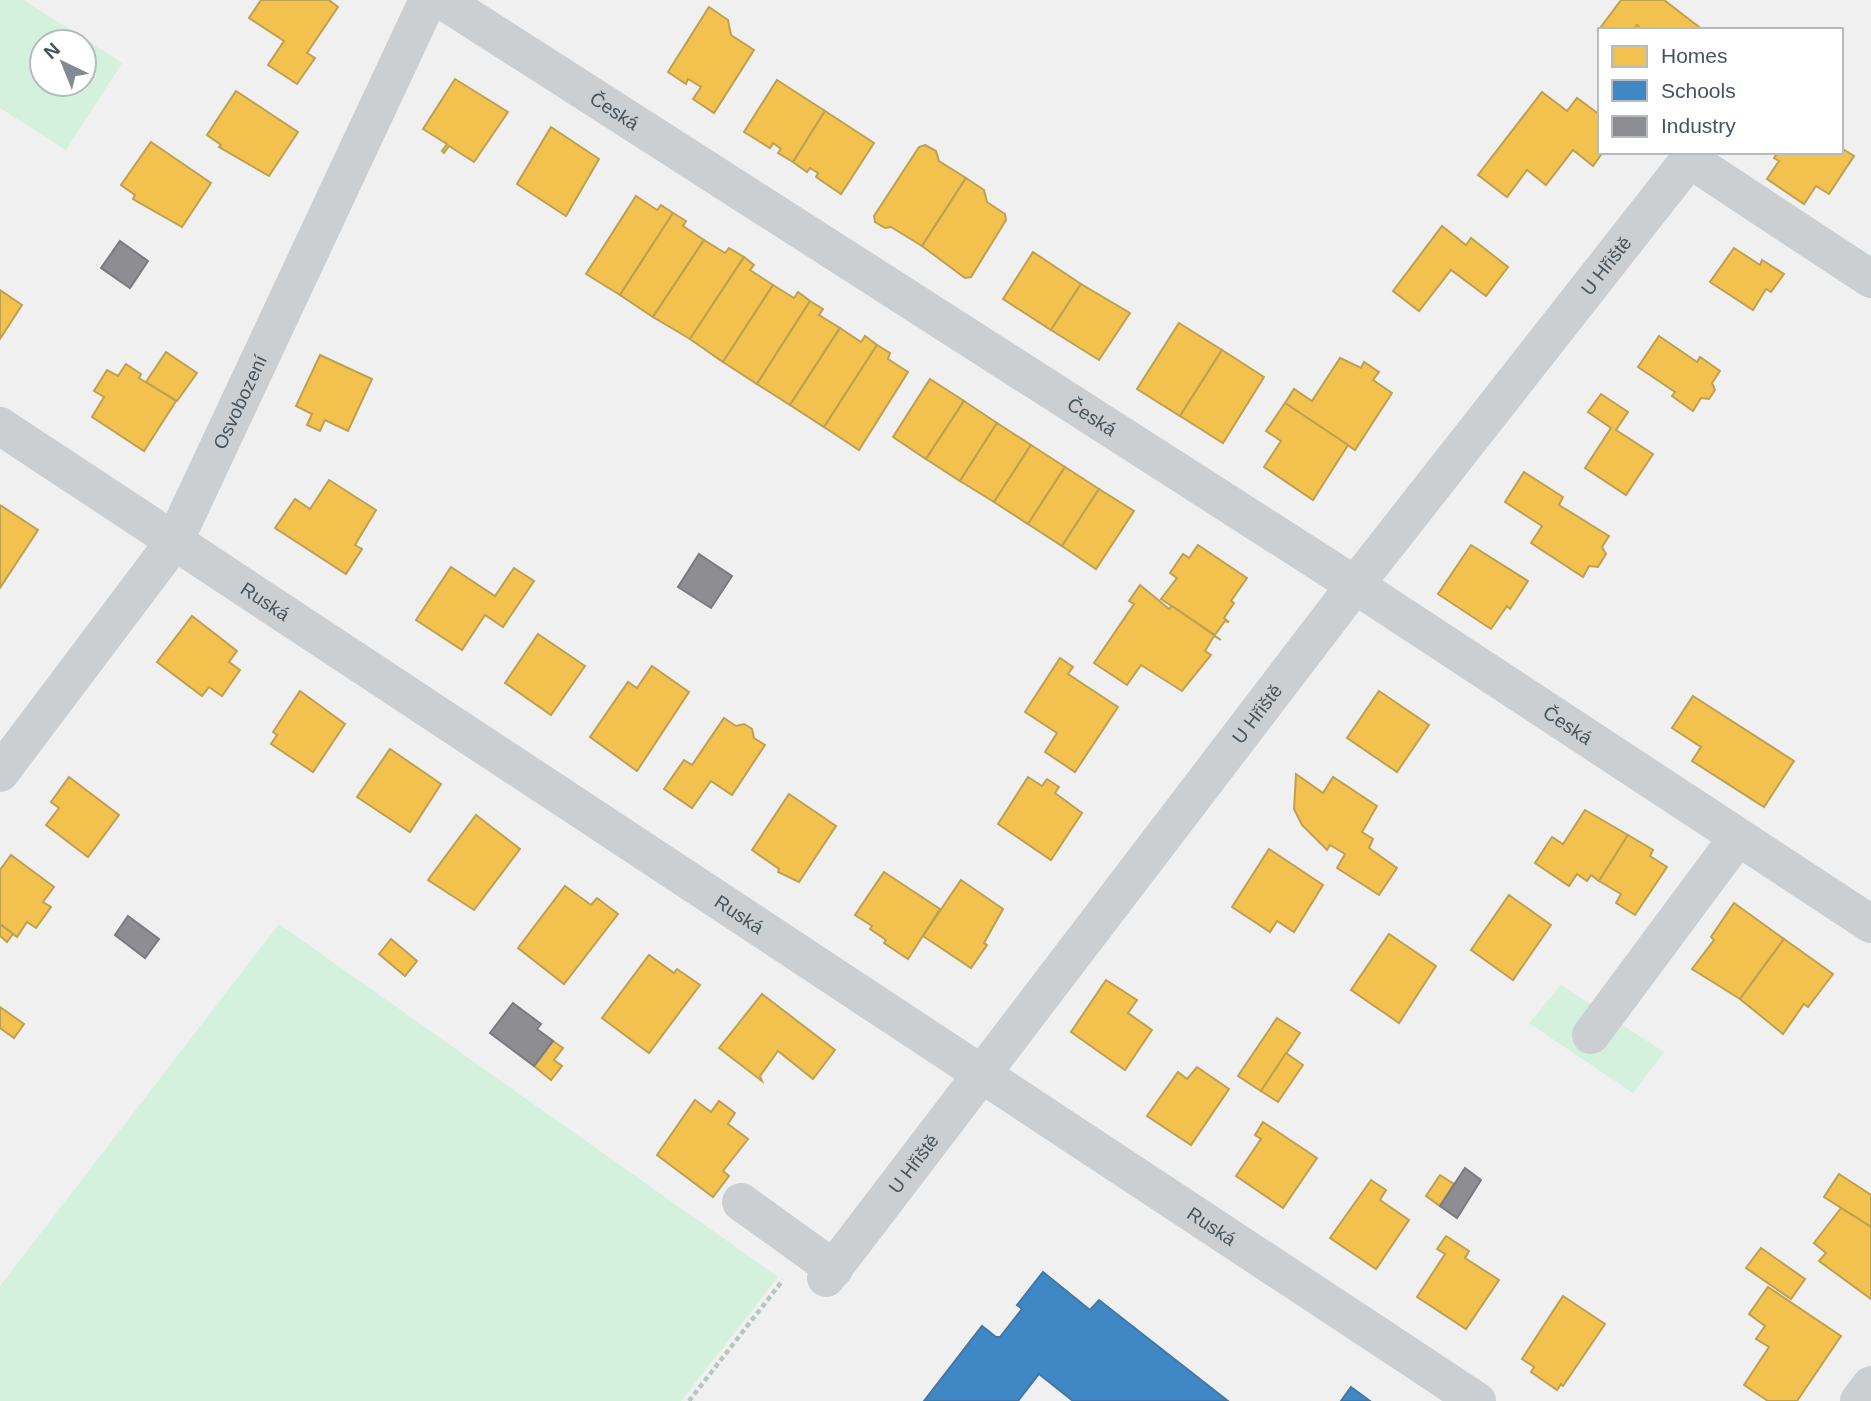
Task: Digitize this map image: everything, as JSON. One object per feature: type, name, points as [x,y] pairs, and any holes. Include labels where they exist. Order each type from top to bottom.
[{"type":"street","name":"Osvobození","points":[[0,773],[174,542],[428,0]]},
{"type":"street","name":"Česká","points":[[442,0],[1355,585],[1871,925]]},
{"type":"street","name":"U Hřiště","points":[[822,1265],[982,1074],[1355,585],[1692,156]]},
{"type":"street","points":[[1692,156],[1871,279]]},
{"type":"street","name":"Ruská","points":[[0,426],[1476,1401]]},
{"type":"street","points":[[1591,1035],[1738,837]]},
{"type":"street","points":[[741,1202],[822,1265]]},
{"type":"street","points":[[1859,1401],[1871,1385]]},
{"type":"path","points":[[689,1401],[822,1265]]},
{"type":"green space","points":[[0,0],[24,0],[68,28],[28,28],[28,98],[98,98],[98,48],[122,63],[66,150],[0,108]]},
{"type":"green space","points":[[279,924],[778,1277],[681,1401],[0,1401],[0,1286]]},
{"type":"green space","points":[[1561,985],[1664,1052],[1633,1093],[1529,1023]]},
{"type":"building: Homes","points":[[261,0],[329,0],[338,7],[307,53],[315,58],[297,84],[268,65],[284,41],[249,18]]},
{"type":"building: Homes","points":[[1621,0],[1664,0],[1700,28],[1640,28],[1637,25],[1635,28],[1600,28]]},
{"type":"building: Homes","points":[[709,7],[728,20],[731,35],[754,50],[714,113],[693,99],[701,87],[688,79],[686,84],[668,72]]},
{"type":"building: Homes","points":[[455,79],[508,112],[474,162],[449,146],[444,153],[442,151],[447,144],[423,129]]},
{"type":"building: Homes","points":[[777,80],[825,111],[793,162],[778,153],[781,149],[773,143],[770,148],[744,132]]},
{"type":"building: Homes","points":[[236,91],[298,132],[269,176],[219,147],[221,145],[207,135]]},
{"type":"building: Homes","points":[[1542,92],[1567,111],[1577,98],[1598,114],[1598,154],[1602,154],[1593,166],[1573,150],[1546,185],[1527,170],[1507,197],[1478,175]]},
{"type":"building: Homes","points":[[825,111],[874,143],[841,194],[816,177],[818,173],[810,168],[807,172],[793,162]]},
{"type":"building: Homes","points":[[551,127],[599,159],[566,216],[517,184]]},
{"type":"building: Homes","points":[[151,142],[211,183],[182,227],[133,199],[135,195],[121,185]]},
{"type":"building: Homes","points":[[925,145],[936,151],[939,161],[966,178],[922,246],[891,227],[885,228],[875,222],[874,216],[919,147]]},
{"type":"building: Homes","points":[[1843,149],[1854,156],[1829,194],[1816,186],[1804,204],[1767,179],[1779,161],[1774,158],[1777,154],[1843,154]]},
{"type":"building: Homes","points":[[966,178],[984,190],[987,202],[1005,214],[1006,220],[971,277],[965,278],[922,246]]},
{"type":"building: Homes","points":[[636,196],[657,210],[661,205],[673,213],[620,295],[586,274]]},
{"type":"building: Homes","points":[[673,213],[686,221],[683,226],[704,240],[653,317],[620,295]]},
{"type":"building: Homes","points":[[1442,226],[1466,245],[1471,238],[1508,267],[1486,296],[1451,270],[1419,311],[1393,291]]},
{"type":"building: Homes","points":[[704,240],[725,253],[729,248],[744,257],[690,339],[653,317]]},
{"type":"building: Homes","points":[[1734,248],[1760,265],[1762,260],[1784,274],[1771,292],[1766,289],[1753,310],[1710,282]]},
{"type":"building: Homes","points":[[1033,252],[1081,284],[1051,330],[1003,299]]},
{"type":"building: Homes","points":[[744,257],[754,265],[750,270],[773,285],[723,362],[690,339]]},
{"type":"building: Homes","points":[[1081,284],[1130,313],[1099,360],[1051,330]]},
{"type":"building: Homes","points":[[773,285],[794,298],[798,292],[810,301],[757,384],[723,362]]},
{"type":"building: Homes","points":[[0,290],[22,305],[0,339]]},
{"type":"building: Homes","points":[[810,301],[823,309],[819,315],[840,328],[790,405],[757,384]]},
{"type":"building: Homes","points":[[1179,323],[1222,350],[1180,416],[1137,389]]},
{"type":"building: Homes","points":[[840,328],[861,342],[865,336],[877,345],[824,427],[790,405]]},
{"type":"building: Homes","points":[[1659,336],[1697,362],[1700,357],[1720,371],[1712,383],[1715,390],[1709,399],[1701,398],[1693,411],[1672,396],[1675,392],[1638,367]]},
{"type":"building: Homes","points":[[877,345],[890,353],[888,359],[908,372],[859,450],[824,427]]},
{"type":"building: Homes","points":[[1222,350],[1264,377],[1223,443],[1180,416]]},
{"type":"building: Homes","points":[[166,352],[197,373],[177,401],[146,382]]},
{"type":"building: Homes","points":[[320,355],[372,379],[348,431],[325,420],[320,431],[307,425],[312,414],[296,406]]},
{"type":"building: Homes","points":[[1340,358],[1361,368],[1364,362],[1379,372],[1373,380],[1392,393],[1355,450],[1285,403],[1294,389],[1312,401]]},
{"type":"building: Homes","points":[[126,364],[141,374],[139,378],[176,401],[144,451],[92,417],[104,397],[94,391],[107,370],[118,376]]},
{"type":"building: Homes","points":[[930,379],[964,401],[926,459],[893,437]]},
{"type":"building: Homes","points":[[1601,394],[1628,412],[1616,430],[1653,454],[1626,495],[1585,468],[1611,428],[1588,412]]},
{"type":"building: Homes","points":[[964,401],[997,423],[960,481],[926,459]]},
{"type":"building: Homes","points":[[1285,403],[1348,445],[1313,500],[1264,467],[1281,441],[1266,431]]},
{"type":"building: Homes","points":[[997,423],[1031,445],[994,502],[960,481]]},
{"type":"building: Homes","points":[[1031,445],[1065,467],[1028,524],[994,502]]},
{"type":"building: Homes","points":[[1065,467],[1099,489],[1062,546],[1028,524]]},
{"type":"building: Homes","points":[[1524,472],[1563,497],[1559,505],[1609,536],[1602,547],[1606,554],[1598,567],[1589,566],[1583,577],[1531,543],[1542,526],[1505,502]]},
{"type":"building: Homes","points":[[329,480],[376,510],[355,545],[362,549],[346,574],[275,528],[295,499],[310,509]]},
{"type":"building: Homes","points":[[1099,489],[1134,511],[1096,569],[1062,546]]},
{"type":"building: Homes","points":[[0,505],[38,530],[0,588]]},
{"type":"building: Homes","points":[[1198,545],[1247,578],[1231,601],[1234,603],[1224,618],[1229,622],[1225,621],[1215,635],[1161,599],[1177,578],[1170,573],[1183,554],[1189,558]]},
{"type":"building: Homes","points":[[1471,545],[1528,581],[1510,609],[1507,606],[1491,629],[1438,594]]},
{"type":"building: Homes","points":[[451,567],[495,596],[514,568],[534,581],[503,627],[485,615],[462,650],[416,620]]},
{"type":"building: Homes","points":[[1140,585],[1169,609],[1172,606],[1221,640],[1214,636],[1205,651],[1211,655],[1182,691],[1141,665],[1127,685],[1094,663],[1134,604],[1129,601]]},
{"type":"building: Homes","points":[[192,616],[237,651],[229,662],[240,670],[222,696],[209,687],[202,696],[157,662]]},
{"type":"building: Homes","points":[[538,634],[585,666],[551,715],[505,683]]},
{"type":"building: Homes","points":[[1060,658],[1073,667],[1068,674],[1118,707],[1075,772],[1045,752],[1057,733],[1025,712]]},
{"type":"building: Homes","points":[[652,666],[689,692],[637,771],[590,737],[628,682],[637,688]]},
{"type":"building: Homes","points":[[300,691],[345,724],[313,772],[271,744],[277,735],[273,732]]},
{"type":"building: Homes","points":[[1379,691],[1429,725],[1397,772],[1347,738]]},
{"type":"building: Homes","points":[[1693,696],[1794,761],[1764,807],[1692,761],[1701,747],[1672,728]]},
{"type":"building: Homes","points":[[724,718],[736,726],[744,724],[752,729],[754,738],[765,745],[732,795],[711,781],[692,808],[664,789],[684,760],[692,765]]},
{"type":"building: Homes","points":[[390,749],[441,784],[410,832],[357,797]]},
{"type":"building: Homes","points":[[1296,774],[1323,793],[1333,777],[1377,806],[1362,832],[1373,839],[1369,848],[1397,868],[1379,895],[1337,868],[1345,854],[1330,845],[1327,850],[1302,825],[1294,809]]},
{"type":"building: Homes","points":[[69,777],[119,815],[88,857],[46,825],[59,808],[51,802]]},
{"type":"building: Homes","points":[[1028,777],[1042,786],[1047,779],[1059,787],[1055,793],[1082,813],[1051,860],[998,824]]},
{"type":"building: Homes","points":[[789,794],[836,826],[799,882],[778,872],[779,869],[752,850]]},
{"type":"building: Homes","points":[[1585,810],[1628,835],[1599,881],[1591,875],[1587,881],[1577,874],[1569,886],[1535,863],[1552,837],[1563,844]]},
{"type":"building: Homes","points":[[476,815],[520,849],[474,910],[428,880]]},
{"type":"building: Homes","points":[[1628,835],[1653,850],[1650,856],[1667,867],[1635,915],[1616,903],[1621,894],[1599,881]]},
{"type":"building: Homes","points":[[1269,849],[1323,885],[1294,932],[1277,921],[1270,932],[1232,907]]},
{"type":"building: Homes","points":[[11,855],[54,887],[43,902],[51,907],[36,928],[27,922],[17,937],[0,924],[0,870]]},
{"type":"building: Homes","points":[[884,872],[940,909],[908,959],[884,943],[886,940],[870,929],[872,926],[855,915]]},
{"type":"building: Homes","points":[[961,880],[1003,909],[984,943],[987,945],[971,968],[923,936]]},
{"type":"building: Homes","points":[[565,886],[591,905],[597,898],[618,914],[564,984],[518,948]]},
{"type":"building: Homes","points":[[1509,895],[1551,925],[1513,980],[1471,950]]},
{"type":"building: Homes","points":[[1734,903],[1784,939],[1740,999],[1692,969],[1714,940],[1711,937]]},
{"type":"building: Homes","points":[[0,924],[13,934],[7,942],[0,936]]},
{"type":"building: Homes","points":[[1389,934],[1436,966],[1399,1023],[1351,990]]},
{"type":"building: Homes","points":[[391,939],[417,961],[405,976],[379,954]]},
{"type":"building: Homes","points":[[1784,939],[1833,974],[1808,1007],[1804,1004],[1783,1034],[1740,999]]},
{"type":"building: Homes","points":[[649,955],[674,973],[677,969],[700,985],[649,1053],[602,1018]]},
{"type":"building: Homes","points":[[1106,980],[1137,1000],[1128,1013],[1152,1030],[1125,1070],[1071,1032]]},
{"type":"building: Homes","points":[[762,994],[835,1050],[813,1079],[778,1051],[760,1076],[762,1081],[719,1048]]},
{"type":"building: Homes","points":[[0,1007],[24,1024],[14,1038],[0,1028]]},
{"type":"building: Homes","points":[[1277,1018],[1300,1033],[1261,1091],[1238,1076]]},
{"type":"building: Homes","points":[[553,1041],[563,1048],[554,1060],[562,1066],[551,1080],[534,1066]]},
{"type":"building: Homes","points":[[1286,1053],[1303,1065],[1278,1102],[1261,1091]]},
{"type":"building: Homes","points":[[1197,1067],[1229,1089],[1191,1145],[1147,1116],[1178,1072],[1187,1079]]},
{"type":"building: Homes","points":[[695,1100],[711,1112],[719,1101],[735,1113],[728,1124],[748,1139],[723,1171],[729,1176],[713,1197],[657,1155]]},
{"type":"building: Homes","points":[[1263,1122],[1317,1158],[1283,1208],[1236,1176],[1261,1139],[1255,1135]]},
{"type":"building: Homes","points":[[1839,1174],[1871,1195],[1871,1227],[1824,1197]]},
{"type":"building: Homes","points":[[1440,1175],[1454,1184],[1440,1206],[1426,1196]]},
{"type":"building: Homes","points":[[1371,1180],[1386,1190],[1380,1200],[1409,1220],[1376,1269],[1330,1238]]},
{"type":"building: Homes","points":[[1841,1208],[1871,1227],[1871,1299],[1819,1261],[1826,1253],[1814,1243]]},
{"type":"building: Homes","points":[[1446,1236],[1469,1251],[1465,1258],[1499,1280],[1466,1329],[1417,1297],[1445,1254],[1437,1249]]},
{"type":"building: Homes","points":[[1761,1248],[1805,1279],[1791,1299],[1746,1268]]},
{"type":"building: Homes","points":[[1768,1287],[1841,1336],[1797,1401],[1768,1401],[1744,1385],[1769,1347],[1756,1339],[1765,1326],[1749,1314]]},
{"type":"building: Homes","points":[[1563,1296],[1605,1324],[1563,1386],[1561,1384],[1557,1390],[1531,1372],[1534,1367],[1522,1359]]},
{"type":"building: Schools","points":[[1043,1272],[1090,1310],[1099,1300],[1228,1401],[1073,1401],[1039,1374],[1018,1401],[924,1401],[982,1326],[1000,1337],[1022,1309],[1017,1305]]},
{"type":"building: Schools","points":[[1351,1387],[1370,1401],[1341,1401]]},
{"type":"building: Industry","points":[[120,241],[148,261],[130,288],[101,268]]},
{"type":"building: Industry","points":[[699,554],[732,576],[711,608],[678,587]]},
{"type":"building: Industry","points":[[128,916],[159,939],[145,958],[115,935]]},
{"type":"building: Industry","points":[[513,1003],[541,1024],[537,1029],[553,1041],[534,1066],[490,1033]]},
{"type":"building: Industry","points":[[1465,1168],[1481,1180],[1457,1218],[1440,1206]]}]
